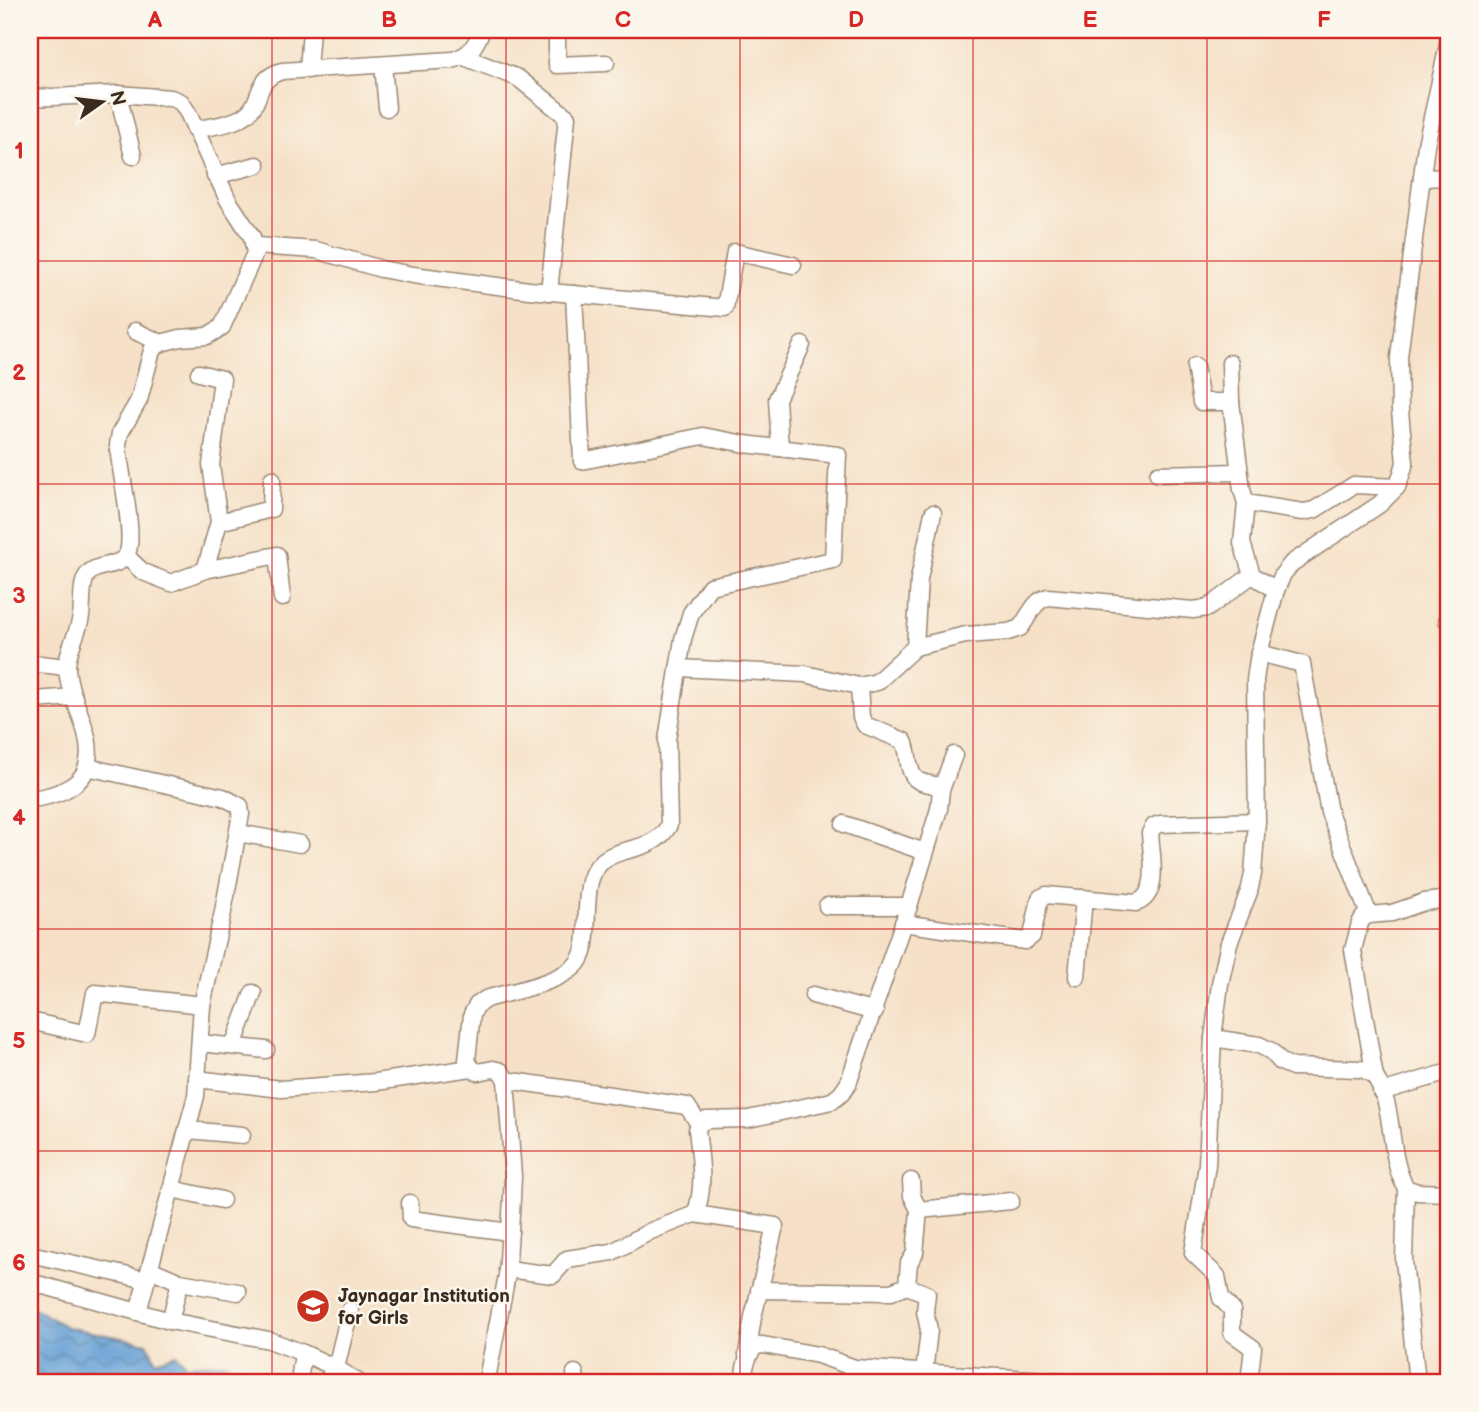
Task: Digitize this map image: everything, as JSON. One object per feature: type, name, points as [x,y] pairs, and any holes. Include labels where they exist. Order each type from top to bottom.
[{"type":"street","points":[[308,70],[311,30]]},
{"type":"street","points":[[195,130],[245,116],[252,109],[271,74],[452,60],[464,57],[472,50],[482,30]]},
{"type":"street","points":[[557,30],[557,65],[606,63]]},
{"type":"street","points":[[1248,1382],[1253,1348],[1232,1333],[1232,1310],[1221,1298],[1217,1276],[1193,1254],[1207,1165],[1213,1038],[1223,965],[1249,892],[1257,821],[1255,680],[1259,653],[1276,590],[1292,562],[1367,514],[1397,487],[1405,463],[1399,357],[1426,145],[1449,40]]},
{"type":"street","points":[[464,57],[518,78],[567,117],[549,292]]},
{"type":"street","points":[[383,65],[387,108]]},
{"type":"street","points":[[118,94],[133,156]]},
{"type":"street","points":[[30,98],[118,94],[171,98],[181,102],[215,176],[255,246],[255,253],[222,327],[207,336],[161,343],[152,350],[139,400],[120,433],[118,445],[130,544],[126,556],[119,562],[89,572],[85,580],[80,622],[69,654],[67,667],[86,734],[87,767],[79,780],[62,791],[30,799]]},
{"type":"street","points":[[215,176],[257,165]]},
{"type":"street","points":[[1422,178],[1449,177]]},
{"type":"street","points":[[255,246],[316,250],[341,255],[381,270],[414,275],[549,292],[725,308],[735,252],[793,264]]},
{"type":"street","points":[[490,1382],[488,1374],[507,1269],[513,1176],[506,1080],[501,1072],[493,1069],[478,1072],[471,1068],[467,1060],[472,1014],[477,1005],[486,999],[551,979],[568,971],[579,961],[584,945],[589,884],[596,868],[606,858],[653,843],[664,834],[669,825],[667,740],[678,668],[686,625],[710,586],[833,560],[838,455],[703,436],[582,461],[574,294]]},
{"type":"street","points":[[135,331],[161,343]]},
{"type":"street","points":[[780,448],[777,399],[802,345]]},
{"type":"street","points":[[1230,363],[1231,402],[1241,490],[1246,503],[1242,543],[1252,575],[1276,590]]},
{"type":"street","points":[[1195,366],[1201,402],[1231,402]]},
{"type":"street","points":[[199,373],[222,379],[211,465],[219,523],[205,570]]},
{"type":"street","points":[[1158,474],[1239,472]]},
{"type":"street","points":[[219,523],[271,509],[272,479]]},
{"type":"street","points":[[1246,503],[1303,512],[1314,510],[1354,485],[1397,487]]},
{"type":"street","points":[[915,647],[919,579],[933,513]]},
{"type":"street","points":[[126,556],[143,572],[171,583],[205,570],[277,555],[282,598]]},
{"type":"street","points":[[678,668],[805,674],[859,686],[877,682],[915,647],[966,635],[1008,632],[1020,628],[1034,606],[1041,599],[1048,597],[1193,610],[1208,608],[1252,575]]},
{"type":"street","points":[[1259,653],[1303,664],[1329,812],[1369,915]]},
{"type":"street","points":[[30,663],[67,667]]},
{"type":"street","points":[[859,686],[861,717],[865,725],[904,741],[913,776],[920,782],[934,784],[941,790]]},
{"type":"street","points":[[35,700],[74,697]]},
{"type":"street","points":[[695,1214],[700,1197],[701,1168],[696,1130],[699,1124],[706,1120],[748,1119],[832,1101],[848,1084],[875,1012],[939,808],[941,790],[954,755]]},
{"type":"street","points":[[87,767],[233,800],[240,806],[242,814],[202,1004],[196,1096],[138,1312]]},
{"type":"street","points":[[903,923],[1025,941],[1032,936],[1040,898],[1055,895],[1136,903],[1144,900],[1151,890],[1150,833],[1154,827],[1160,824],[1257,821]]},
{"type":"street","points":[[844,824],[925,852]]},
{"type":"street","points":[[238,833],[300,844]]},
{"type":"street","points":[[1077,977],[1084,898]]},
{"type":"street","points":[[1417,1382],[1404,1261],[1406,1188],[1397,1166],[1388,1112],[1375,1077],[1353,950],[1363,918],[1369,915],[1392,914],[1424,902],[1449,899]]},
{"type":"street","points":[[827,906],[909,906]]},
{"type":"street","points":[[30,1021],[87,1034],[95,993],[202,1004]]},
{"type":"street","points":[[233,1046],[253,993]]},
{"type":"street","points":[[813,995],[875,1012]]},
{"type":"street","points":[[1213,1038],[1259,1045],[1271,1051],[1281,1062],[1293,1067],[1361,1069],[1375,1077]]},
{"type":"street","points":[[200,1043],[266,1050]]},
{"type":"street","points":[[197,1079],[281,1089],[376,1082],[471,1068]]},
{"type":"street","points":[[1381,1092],[1449,1072]]},
{"type":"street","points":[[506,1080],[687,1106],[699,1124]]},
{"type":"street","points":[[188,1130],[242,1135]]},
{"type":"street","points":[[907,1286],[909,1262],[915,1253],[919,1210],[912,1196],[911,1181]]},
{"type":"street","points":[[1406,1188],[1417,1192],[1449,1193]]},
{"type":"street","points":[[172,1189],[222,1200]]},
{"type":"street","points":[[919,1210],[1011,1201]]},
{"type":"street","points":[[410,1203],[411,1219],[510,1232]]},
{"type":"street","points":[[507,1269],[553,1275],[567,1259],[612,1252],[695,1214],[775,1226],[759,1290],[744,1382]]},
{"type":"street","points":[[30,1254],[149,1274],[237,1293]]},
{"type":"street","points":[[30,1282],[170,1321],[269,1340],[337,1368],[358,1382]]},
{"type":"street","points":[[170,1321],[180,1282]]},
{"type":"street","points":[[759,1290],[891,1292],[907,1286],[927,1294],[925,1311],[929,1329],[924,1373]]},
{"type":"street","points":[[326,1382],[337,1368],[350,1310]]},
{"type":"street","points":[[745,1364],[755,1346],[763,1345],[818,1355],[854,1375],[924,1373],[948,1379],[1061,1381]]},
{"type":"street","points":[[299,1382],[303,1353]]},
{"type":"water","points":[[30,1306],[66,1327],[147,1343],[156,1361],[176,1354],[186,1365],[227,1362],[252,1379],[251,1382],[30,1382]]},
{"type":"place","name":"Jaynagar Institution for Girls","points":[[313,1306]]}]
